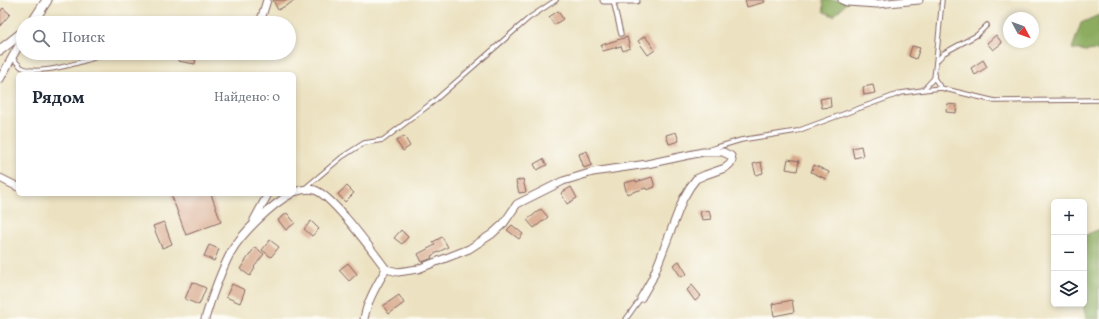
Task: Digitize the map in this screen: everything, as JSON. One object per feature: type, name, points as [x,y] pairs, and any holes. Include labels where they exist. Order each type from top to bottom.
[{"type":"street","points":[[37,16],[47,0]]},
{"type":"street","points":[[262,16],[267,0]]},
{"type":"street","points":[[604,0],[636,0]]},
{"type":"street","points":[[842,0],[847,2],[877,4],[919,0]]},
{"type":"street","points":[[0,50],[16,37]]},
{"type":"street","points":[[0,80],[16,51]]},
{"type":"street","points":[[296,191],[304,189],[322,193],[329,199],[386,270],[398,272],[418,269],[469,249],[492,234],[504,223],[517,204],[564,181],[593,172],[647,164],[703,152],[723,152],[731,156],[732,160],[725,168],[705,174],[696,179],[683,198],[652,280],[641,298]]},
{"type":"street","points":[[0,178],[16,186]]},
{"type":"street","points":[[249,229],[267,196]]},
{"type":"street","points":[[205,319],[212,296],[231,251],[249,229],[285,196]]},
{"type":"street","points":[[364,319],[373,291],[386,270]]},
{"type":"lane","points":[[304,189],[342,157],[364,143],[383,140],[433,102],[529,18],[556,0]]},
{"type":"lane","points":[[612,0],[621,34]]},
{"type":"lane","points":[[923,90],[934,78],[942,0]]},
{"type":"lane","points":[[936,62],[944,53],[977,35],[987,25]]},
{"type":"lane","points":[[12,58],[22,67],[41,71],[63,67],[86,60]]},
{"type":"lane","points":[[934,78],[941,88]]},
{"type":"lane","points":[[703,152],[741,140],[797,131],[901,93],[923,90],[941,88],[995,101],[1099,100]]},
{"type":"lane","points":[[626,319],[641,298]]},
{"type":"green space","points":[[823,0],[849,0],[834,16],[824,12]]},
{"type":"green space","points":[[1099,15],[1099,50],[1086,51],[1072,49],[1081,23]]},
{"type":"green space","points":[[1099,229],[1099,319],[1086,319],[1083,307],[1087,307],[1087,235]]},
{"type":"building","points":[[273,0],[296,0],[278,10]]},
{"type":"building","points":[[745,0],[764,0],[765,2],[747,7]]},
{"type":"building","points":[[3,8],[10,14],[0,26],[0,12]]},
{"type":"building","points":[[558,11],[563,19],[554,25],[549,17]]},
{"type":"building","points":[[996,35],[1002,43],[993,50],[987,43]]},
{"type":"building","points":[[645,36],[655,50],[648,55],[638,41]]},
{"type":"building","points":[[627,37],[630,48],[623,51],[621,46],[603,51],[601,45]]},
{"type":"building","points":[[912,46],[920,48],[916,59],[909,56]]},
{"type":"building","points":[[178,60],[196,60],[195,64]]},
{"type":"building","points":[[983,60],[987,67],[975,75],[971,68]]},
{"type":"building","points":[[873,85],[875,93],[864,95],[863,87]]},
{"type":"building","points":[[830,97],[831,107],[822,108],[820,99]]},
{"type":"building","points":[[947,104],[957,105],[956,113],[946,112]]},
{"type":"building","points":[[676,132],[679,141],[669,144],[666,135]]},
{"type":"building","points":[[404,136],[410,146],[403,151],[396,141]]},
{"type":"building","points":[[861,146],[863,156],[854,158],[852,148]]},
{"type":"building","points":[[587,151],[592,165],[584,168],[579,154]]},
{"type":"building","points":[[543,159],[547,165],[537,170],[534,164]]},
{"type":"building","points":[[788,159],[799,161],[797,171],[786,169]]},
{"type":"building","points":[[761,162],[763,173],[756,175],[753,164]]},
{"type":"building","points":[[814,165],[829,172],[826,179],[811,172]]},
{"type":"building","points":[[652,177],[655,187],[647,190],[646,188],[627,194],[624,183],[636,180],[636,182]]},
{"type":"building","points":[[523,179],[526,192],[519,193],[516,181]]},
{"type":"building","points":[[347,186],[354,193],[345,202],[338,194]]},
{"type":"building","points":[[571,187],[577,198],[567,204],[561,193]]},
{"type":"building","points":[[172,196],[212,196],[221,222],[186,235]]},
{"type":"building","points":[[541,209],[548,217],[534,228],[527,220]]},
{"type":"building","points":[[709,210],[711,219],[702,220],[700,212]]},
{"type":"building","points":[[287,213],[295,223],[286,230],[278,220]]},
{"type":"building","points":[[311,221],[319,229],[312,236],[304,229]]},
{"type":"building","points":[[164,222],[172,244],[162,248],[153,226]]},
{"type":"building","points":[[512,225],[523,234],[519,239],[507,230]]},
{"type":"building","points":[[401,230],[408,237],[402,244],[394,238]]},
{"type":"building","points":[[442,237],[448,247],[431,256],[432,258],[422,262],[418,254],[435,245],[433,242]]},
{"type":"building","points":[[270,240],[279,247],[271,257],[262,250]]},
{"type":"building","points":[[209,245],[219,249],[214,261],[204,256]]},
{"type":"building","points":[[255,247],[264,254],[254,267],[255,268],[250,276],[240,269]]},
{"type":"building","points":[[679,261],[687,274],[681,277],[673,265]]},
{"type":"building","points":[[348,263],[357,274],[349,281],[339,270]]},
{"type":"building","points":[[192,282],[206,288],[199,305],[185,299]]},
{"type":"building","points":[[232,284],[245,290],[240,303],[226,297]]},
{"type":"building","points":[[692,285],[701,296],[695,301],[687,290]]},
{"type":"building","points":[[399,295],[404,303],[389,314],[383,306]]},
{"type":"building","points":[[792,300],[794,312],[774,316],[772,304]]}]
